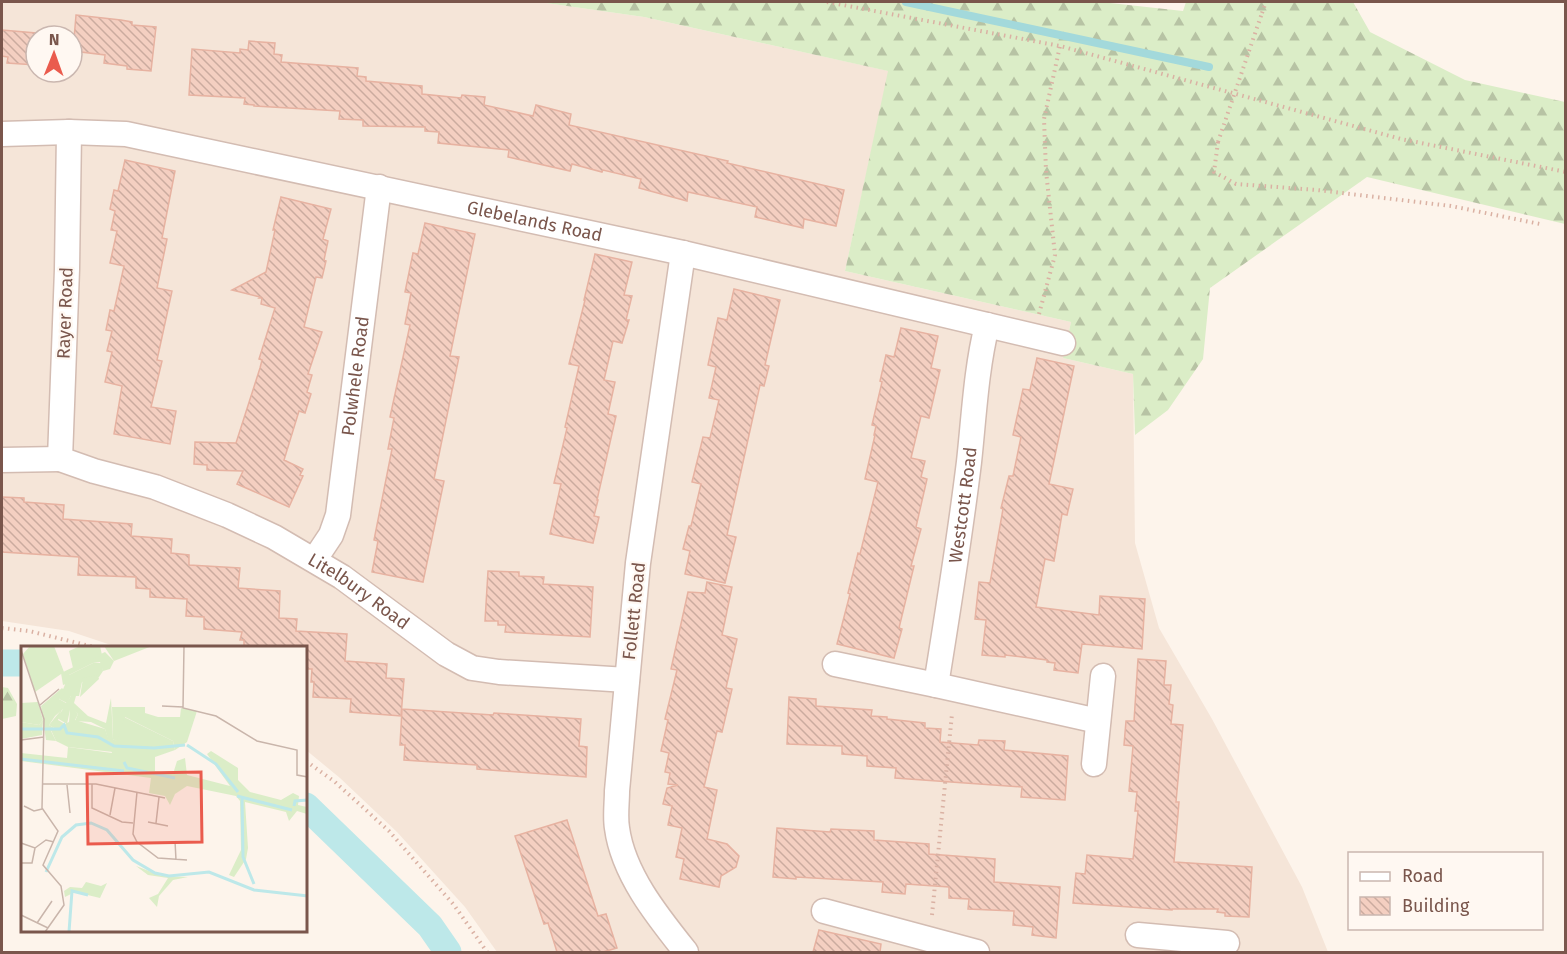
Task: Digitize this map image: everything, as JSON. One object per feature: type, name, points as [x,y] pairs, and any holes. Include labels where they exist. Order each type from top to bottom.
[{"type":"street","name":"Glebelands Road","points":[[2,134],[69,132],[126,134],[683,253],[1063,343]]},
{"type":"street","name":"Rayer Road","points":[[60,459],[69,132]]},
{"type":"street","name":"Polwhele Road","points":[[315,559],[331,535],[338,515],[380,187]]},
{"type":"street","name":"Follett Road","points":[[683,253],[638,563],[617,791],[616,828],[624,855],[638,886],[686,952]]},
{"type":"street","name":"Westcott Road","points":[[945,687],[961,517],[978,374],[987,326]]},
{"type":"street","points":[[2,460],[60,459]]},
{"type":"street","name":"Litelbury Road","points":[[60,459],[94,471],[155,487],[227,515],[274,537],[315,559],[446,654],[472,668],[627,681]]},
{"type":"street","points":[[835,664],[1098,721]]},
{"type":"street","points":[[1094,764],[1103,676]]},
{"type":"street","points":[[824,911],[922,943],[977,952]]},
{"type":"street","points":[[1138,935],[1196,946],[1227,943]]},
{"type":"path","points":[[827,2],[1060,46],[1401,139],[1566,172]]},
{"type":"path","points":[[1266,2],[1218,142],[1214,172],[1236,184],[1317,190],[1451,206],[1540,224]]},
{"type":"path","points":[[1032,335],[1055,255],[1046,171],[1044,119],[1060,46]]},
{"type":"path","points":[[2,628],[28,631],[90,646]]},
{"type":"path","points":[[922,943],[945,687]]},
{"type":"path","points":[[308,762],[335,782],[389,831],[454,905],[487,952]]},
{"type":"shaded area","points":[[2,2],[539,2],[644,17],[889,71],[845,271],[1071,322],[1063,358],[1133,374],[1135,543],[1159,628],[1212,719],[1302,887],[1328,952],[497,952],[465,907],[397,832],[340,778],[308,752],[308,646],[114,646],[69,631],[2,621]]},
{"type":"green space","points":[[539,2],[1101,2],[1183,11],[1186,2],[1353,2],[1370,32],[1465,80],[1565,102],[1565,224],[1367,177],[1210,288],[1203,359],[1168,410],[1135,435],[1133,374],[1063,358],[1071,322],[845,271],[888,71],[644,17]]},
{"type":"green space","points":[[2,687],[8,688],[17,704],[16,716],[2,719]]},
{"type":"building","points":[[76,15],[156,27],[151,71],[127,69],[127,66],[104,63],[105,55],[84,52],[84,24],[75,24]]},
{"type":"building","points":[[2,30],[24,32],[24,64],[7,63],[8,57],[2,56]]},
{"type":"building","points":[[249,41],[275,43],[274,54],[282,55],[281,62],[358,68],[357,76],[366,77],[366,81],[422,86],[422,94],[461,98],[462,95],[485,97],[484,105],[533,116],[536,105],[571,114],[569,125],[844,190],[836,226],[804,219],[803,228],[755,217],[757,207],[688,192],[687,201],[639,188],[641,179],[603,170],[602,172],[572,164],[570,171],[508,157],[509,150],[438,143],[439,132],[425,131],[425,127],[363,126],[363,120],[339,119],[340,111],[254,106],[244,104],[245,98],[189,95],[192,49],[240,53],[240,49],[248,50]]},
{"type":"building","points":[[125,160],[175,171],[162,238],[167,239],[157,288],[172,291],[157,360],[162,361],[151,407],[176,411],[170,444],[114,434],[122,386],[105,382],[112,352],[107,351],[112,331],[106,330],[110,310],[114,311],[124,266],[110,263],[117,231],[111,230],[115,211],[110,209],[114,190],[118,191]]},
{"type":"building","points":[[281,197],[331,209],[323,239],[328,241],[324,260],[326,261],[322,278],[316,277],[304,327],[322,332],[308,374],[312,375],[307,392],[311,394],[305,413],[299,411],[284,460],[303,469],[300,475],[303,476],[289,507],[237,484],[243,471],[207,470],[207,465],[194,464],[195,442],[236,443],[260,368],[262,360],[259,359],[275,308],[261,304],[262,298],[260,297],[232,290],[266,272]]},
{"type":"building","points":[[425,223],[475,234],[450,356],[459,357],[434,479],[444,481],[423,582],[372,572],[378,541],[374,540],[392,449],[388,449],[394,418],[390,417],[410,325],[405,324],[411,293],[405,292],[413,253],[418,254]]},
{"type":"building","points":[[595,254],[632,262],[624,295],[632,296],[626,320],[629,320],[622,343],[613,341],[604,380],[615,382],[608,414],[616,416],[594,516],[599,517],[593,543],[550,534],[561,484],[554,483],[579,366],[569,364]]},
{"type":"building","points":[[734,289],[780,300],[765,365],[769,366],[764,386],[760,385],[727,535],[736,537],[725,583],[685,574],[690,551],[683,549],[701,484],[692,482],[703,437],[710,438],[719,400],[709,398],[716,367],[708,365],[718,318],[727,320]]},
{"type":"building","points":[[901,328],[938,336],[931,368],[940,370],[929,418],[921,416],[911,458],[925,461],[921,477],[927,479],[916,527],[921,529],[911,566],[914,566],[894,658],[837,644],[858,553],[860,554],[878,482],[865,479],[875,435],[876,426],[872,425],[882,382],[880,381],[886,355],[894,357]]},
{"type":"building","points":[[1037,358],[1074,366],[1049,484],[1073,489],[1067,515],[1062,514],[1054,561],[1045,559],[1036,607],[1099,615],[1100,596],[1145,599],[1142,649],[1082,644],[1078,673],[1054,670],[1055,663],[1047,662],[1047,660],[982,655],[986,620],[975,619],[979,582],[990,583],[1003,509],[1001,508],[1009,476],[1013,476],[1021,437],[1013,435],[1023,389],[1030,390]]},
{"type":"building","points":[[2,497],[24,498],[24,502],[64,505],[63,519],[132,524],[131,536],[172,539],[171,553],[189,555],[189,565],[240,568],[238,588],[280,591],[279,618],[297,619],[296,631],[347,634],[345,661],[387,664],[386,678],[404,679],[401,716],[350,712],[351,699],[313,697],[314,682],[311,682],[312,669],[308,669],[308,646],[244,646],[244,640],[240,640],[242,632],[204,629],[204,617],[186,616],[187,599],[150,597],[150,589],[136,588],[136,577],[78,575],[79,557],[2,552]]},
{"type":"building","points":[[488,571],[519,572],[519,576],[544,577],[543,584],[593,587],[590,637],[505,632],[506,625],[498,625],[498,621],[485,621]]},
{"type":"building","points":[[707,582],[732,587],[722,635],[737,639],[726,688],[732,689],[722,732],[717,731],[704,787],[717,790],[707,839],[727,844],[739,856],[736,867],[721,876],[719,887],[680,879],[684,859],[676,857],[682,828],[668,825],[672,806],[663,804],[667,788],[678,785],[668,784],[670,773],[665,772],[669,753],[661,751],[668,720],[665,719],[677,670],[671,669],[688,592],[705,593]]},
{"type":"building","points":[[1138,659],[1166,661],[1164,685],[1171,685],[1169,704],[1173,705],[1171,724],[1183,725],[1176,802],[1179,802],[1174,862],[1252,867],[1249,917],[1225,916],[1225,913],[1217,912],[1218,909],[1172,910],[1073,903],[1076,873],[1085,874],[1087,855],[1133,859],[1138,811],[1135,811],[1137,792],[1129,791],[1133,746],[1124,745],[1126,721],[1134,721]]},
{"type":"building","points":[[789,697],[816,699],[816,706],[872,710],[871,716],[925,723],[925,728],[941,729],[940,742],[978,745],[979,740],[1005,741],[1004,750],[1068,756],[1065,800],[1021,797],[1022,787],[895,778],[896,768],[867,766],[867,756],[842,754],[842,746],[787,744]]},
{"type":"building","points":[[402,709],[581,719],[579,746],[587,747],[586,777],[477,769],[477,765],[404,760],[405,745],[400,745]]},
{"type":"building","points":[[567,820],[598,916],[606,914],[617,948],[603,952],[557,952],[548,923],[544,924],[515,836]]},
{"type":"building","points":[[777,828],[830,832],[831,829],[874,831],[874,840],[929,844],[929,854],[995,859],[994,882],[1060,887],[1056,938],[1032,935],[1033,927],[1013,925],[1014,911],[968,909],[969,899],[949,898],[949,887],[906,884],[905,894],[882,892],[883,882],[773,877]]},
{"type":"building","points":[[819,930],[881,944],[880,952],[813,952]]},
{"type":"waterway","points":[[906,2],[1209,67]]},
{"type":"waterway","points":[[2,663],[21,663]]},
{"type":"waterway","points":[[308,808],[430,926],[448,952]]}]
